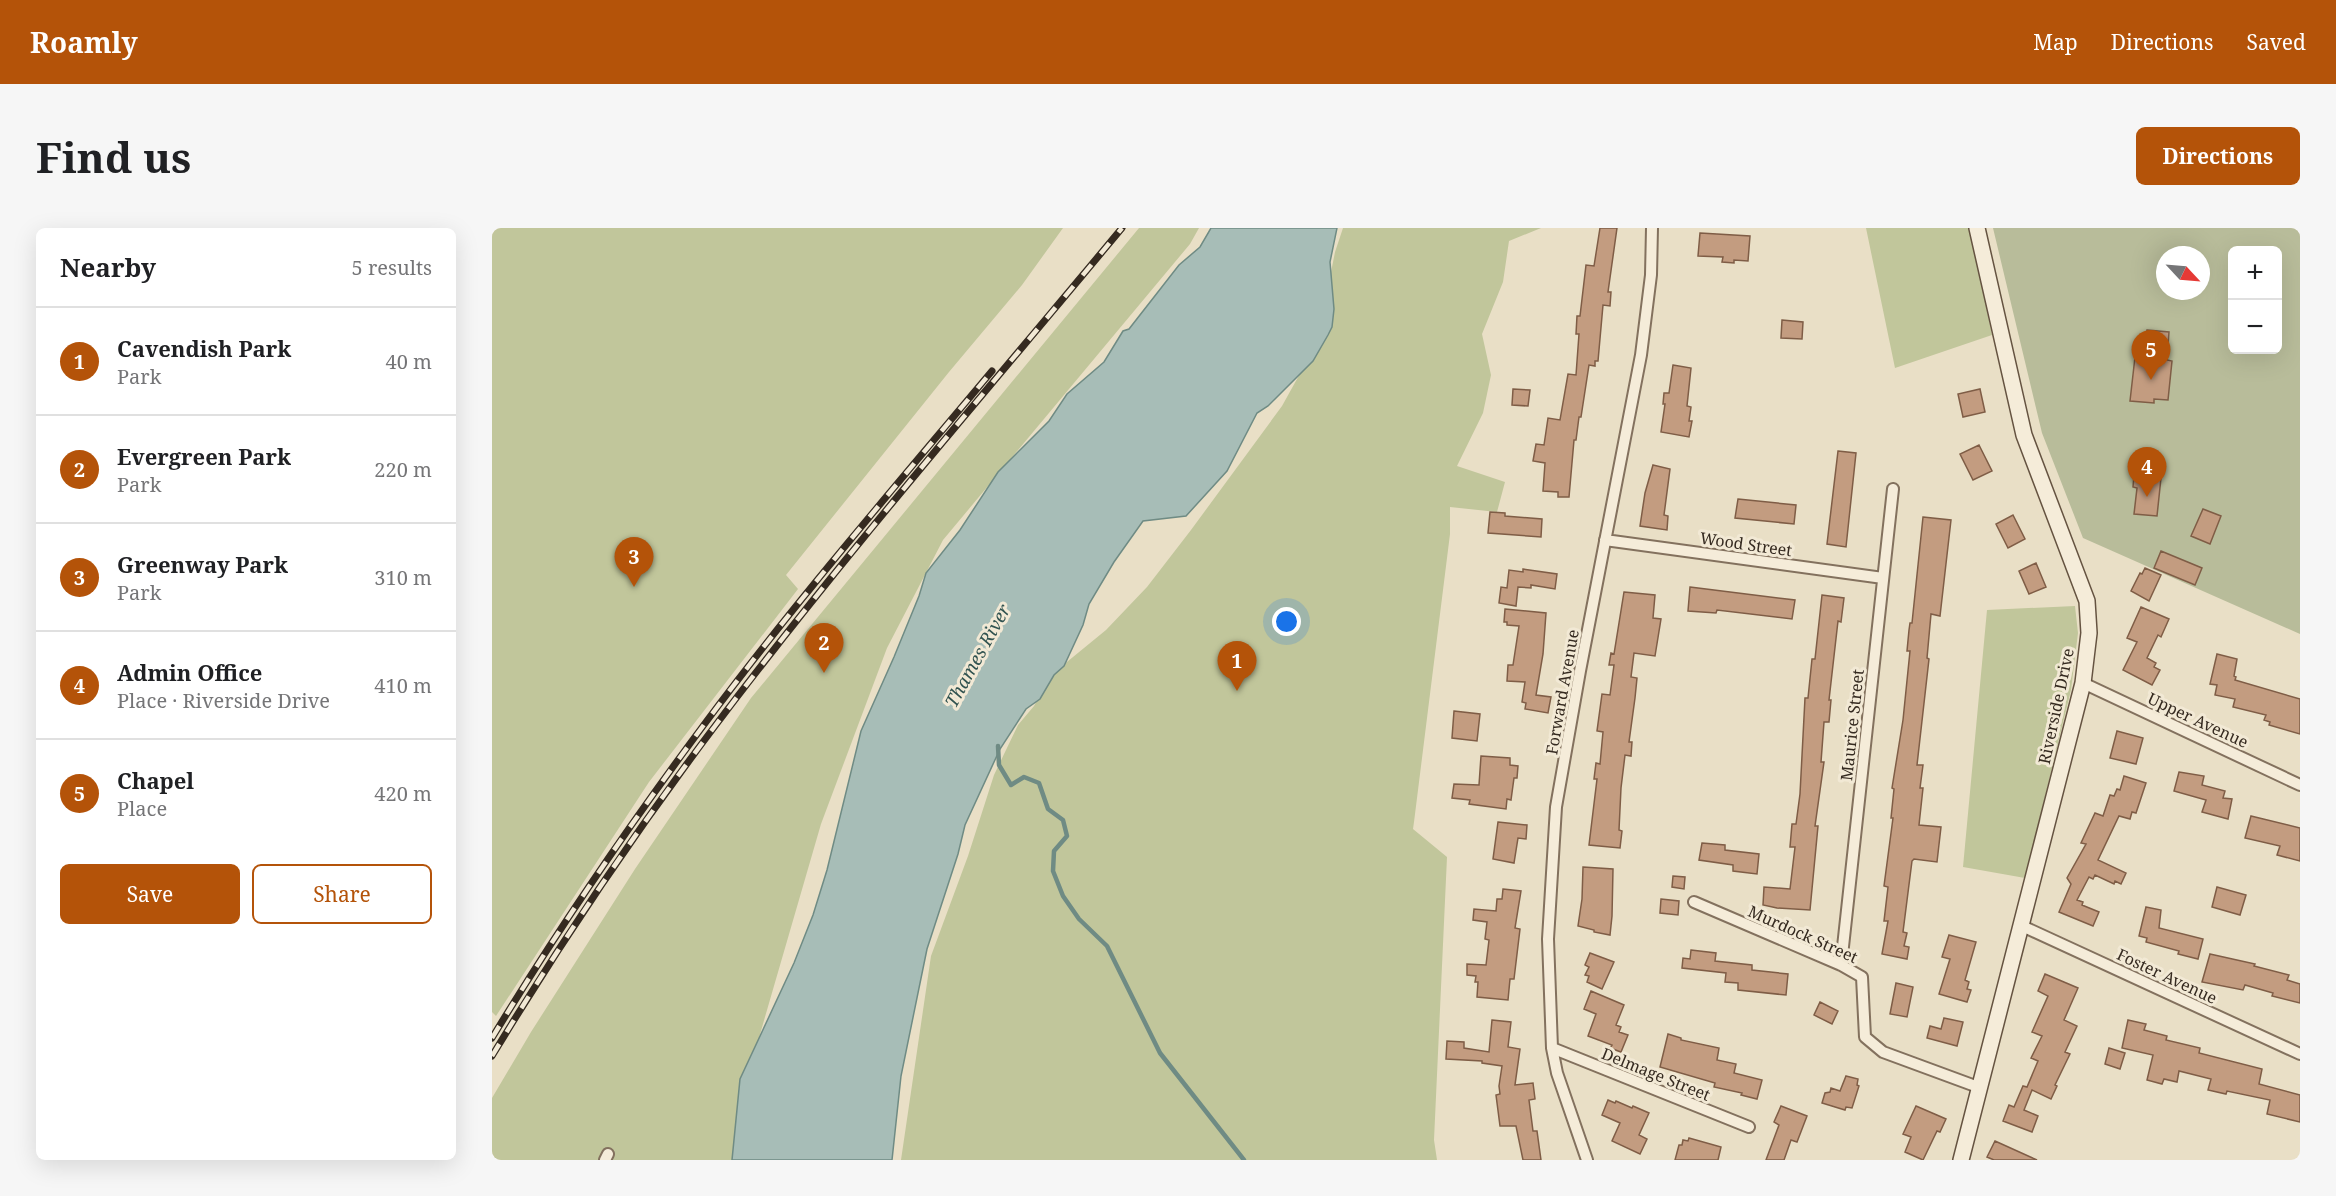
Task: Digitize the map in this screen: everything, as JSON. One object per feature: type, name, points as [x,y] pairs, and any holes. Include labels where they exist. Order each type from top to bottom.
[{"type":"main road","name":"Riverside Drive","points":[[1961,1160],[2082,683],[2090,633],[2086,602],[2024,435],[1977,228]]},
{"type":"street","name":"Forward Avenue","points":[[1587,1160],[1557,1072],[1552,1048],[1548,939],[1556,807],[1641,355],[1651,275],[1652,228]]},
{"type":"street","name":"Maurice Street","points":[[1841,965],[1893,489]]},
{"type":"street","name":"Wood Street","points":[[1605,540],[1883,578]]},
{"type":"street","name":"Upper Avenue","points":[[2082,683],[2300,785]]},
{"type":"street","name":"Murdock Street","points":[[1694,902],[1841,965],[1862,977],[1865,1037],[1883,1052],[1978,1087]]},
{"type":"street","name":"Foster Avenue","points":[[2022,926],[2300,1054]]},
{"type":"street","name":"Delmage Street","points":[[1552,1048],[1749,1127]]},
{"type":"green space","points":[[492,228],[1063,228],[1022,285],[786,575],[798,589],[649,782],[496,1016],[492,1012]]},
{"type":"green space","points":[[1139,228],[1199,228],[1190,244],[943,540],[887,648],[821,824],[738,1110],[735,1160],[492,1160],[492,1098],[531,1032],[635,869],[751,698]]},
{"type":"green space","points":[[1343,228],[1541,228],[1509,241],[1503,282],[1482,334],[1491,375],[1483,413],[1457,466],[1505,482],[1497,512],[1450,507],[1450,534],[1413,829],[1447,857],[1434,1140],[1437,1160],[901,1160],[931,956],[968,856],[994,775],[1018,725],[1034,706],[1051,675],[1106,630],[1147,587],[1282,406],[1317,343],[1335,252]]},
{"type":"green space","points":[[1866,228],[1970,228],[1992,335],[1895,368]]},
{"type":"green space","points":[[1993,228],[2300,228],[2300,634],[2083,538],[2042,433]]},
{"type":"green space","points":[[2075,606],[2078,633],[2071,690],[2025,878],[1963,867],[1987,610]]},
{"type":"water","name":"Thames River","points":[[1211,228],[1337,228],[1330,262],[1334,309],[1332,327],[1328,335],[1313,361],[1268,406],[1257,413],[1227,471],[1186,516],[1143,521],[1114,562],[1089,604],[1083,625],[1064,666],[1054,675],[1040,699],[1026,709],[1000,749],[965,825],[958,854],[927,949],[901,1076],[892,1160],[732,1160],[740,1079],[794,963],[813,915],[827,870],[861,731],[894,657],[926,573],[960,530],[998,472],[1049,421],[1067,394],[1104,362],[1123,331],[1129,329],[1179,265],[1200,247]]},
{"type":"building","points":[[1600,228],[1617,228],[1608,292],[1611,292],[1610,306],[1603,305],[1598,361],[1595,361],[1595,366],[1589,365],[1581,417],[1579,417],[1576,440],[1574,440],[1569,497],[1558,497],[1558,492],[1543,491],[1545,463],[1533,461],[1536,444],[1544,445],[1548,418],[1560,420],[1568,374],[1576,375],[1579,334],[1576,334],[1577,316],[1580,316],[1586,265],[1594,266]]},
{"type":"building","points":[[1700,233],[1750,236],[1748,261],[1722,262],[1723,257],[1698,256]]},
{"type":"building","points":[[1782,320],[1803,322],[1802,339],[1781,338]]},
{"type":"building","points":[[2147,330],[2169,332],[2167,360],[2172,361],[2168,400],[2154,399],[2154,403],[2130,401],[2135,357],[2144,358]]},
{"type":"building","points":[[1673,365],[1691,368],[1687,406],[1691,407],[1689,421],[1692,421],[1689,437],[1661,432],[1665,404],[1663,404],[1664,393],[1669,393]]},
{"type":"building","points":[[1513,389],[1530,390],[1528,406],[1512,405]]},
{"type":"building","points":[[1980,389],[1985,412],[1963,417],[1958,394]]},
{"type":"building","points":[[1979,445],[1992,471],[1973,480],[1960,454]]},
{"type":"building","points":[[1838,451],[1856,453],[1846,547],[1827,544]]},
{"type":"building","points":[[1653,465],[1670,469],[1664,515],[1668,516],[1667,530],[1640,526],[1645,493]]},
{"type":"building","points":[[2134,475],[2161,478],[2157,516],[2134,514],[2137,488],[2133,487]]},
{"type":"building","points":[[1738,499],[1796,505],[1794,524],[1735,518]]},
{"type":"building","points":[[2203,509],[2221,516],[2210,544],[2191,536]]},
{"type":"building","points":[[1490,512],[1505,513],[1505,516],[1542,519],[1541,537],[1488,533]]},
{"type":"building","points":[[2013,515],[2025,539],[2008,548],[1996,524]]},
{"type":"building","points":[[1923,517],[1951,520],[1940,616],[1931,614],[1927,658],[1929,659],[1917,765],[1923,765],[1919,825],[1941,827],[1937,862],[1914,859],[1912,861],[1903,932],[1907,933],[1904,946],[1909,947],[1907,959],[1882,954],[1888,921],[1884,921],[1888,887],[1884,886],[1893,818],[1891,818],[1894,789],[1892,788],[1903,720],[1910,651],[1907,651],[1909,630],[1910,623],[1912,623]]},
{"type":"building","points":[[2161,551],[2202,568],[2195,585],[2154,568]]},
{"type":"building","points":[[2036,563],[2046,587],[2029,594],[2019,571]]},
{"type":"building","points":[[2145,568],[2161,575],[2149,601],[2131,591]]},
{"type":"building","points":[[1523,569],[1557,574],[1555,589],[1531,585],[1531,588],[1518,587],[1516,606],[1499,603],[1501,587],[1507,588],[1509,570],[1523,572]]},
{"type":"building","points":[[1690,587],[1795,600],[1792,619],[1717,610],[1716,613],[1688,611]]},
{"type":"building","points":[[1624,592],[1655,595],[1653,618],[1661,619],[1655,656],[1634,653],[1631,677],[1637,678],[1629,742],[1632,742],[1631,756],[1625,755],[1621,788],[1620,848],[1589,845],[1597,779],[1594,779],[1596,763],[1600,764],[1603,732],[1597,731],[1602,694],[1610,695],[1614,665],[1609,665],[1611,653],[1614,654]]},
{"type":"building","points":[[1822,595],[1844,598],[1841,622],[1838,621],[1829,700],[1831,700],[1829,722],[1824,722],[1821,762],[1824,762],[1815,826],[1818,826],[1810,910],[1777,908],[1763,905],[1764,887],[1790,889],[1795,847],[1790,847],[1792,824],[1796,824],[1800,794],[1805,698],[1808,698],[1812,659],[1815,659]]},
{"type":"building","points":[[2141,607],[2169,619],[2161,637],[2158,635],[2147,658],[2156,663],[2154,667],[2160,670],[2152,685],[2123,670],[2137,642],[2127,638]]},
{"type":"building","points":[[1505,609],[1546,613],[1543,654],[1536,695],[1551,697],[1548,713],[1525,709],[1526,703],[1522,702],[1525,682],[1507,681],[1508,665],[1513,665],[1519,626],[1507,625],[1507,622],[1504,622]]},
{"type":"building","points":[[2217,654],[2237,659],[2235,680],[2300,699],[2300,734],[2269,725],[2270,722],[2264,720],[2266,715],[2233,707],[2235,699],[2215,695],[2217,685],[2210,684]]},
{"type":"building","points":[[1454,711],[1480,714],[1477,741],[1452,738]]},
{"type":"building","points":[[2117,731],[2143,738],[2136,764],[2110,758]]},
{"type":"building","points":[[1481,756],[1510,758],[1510,765],[1518,766],[1511,800],[1507,799],[1506,809],[1469,804],[1470,800],[1452,798],[1454,784],[1479,785]]},
{"type":"building","points":[[2179,772],[2204,776],[2202,785],[2225,791],[2223,798],[2232,799],[2228,819],[2202,812],[2206,800],[2174,791]]},
{"type":"building","points":[[2124,776],[2146,783],[2136,813],[2132,812],[2130,819],[2119,816],[2098,860],[2126,873],[2121,884],[2115,881],[2114,884],[2095,875],[2093,879],[2089,877],[2077,900],[2083,902],[2082,905],[2099,912],[2093,926],[2059,912],[2071,884],[2067,878],[2086,844],[2081,843],[2095,813],[2103,816],[2110,795],[2114,796],[2117,789],[2120,790]]},
{"type":"building","points":[[2251,816],[2300,828],[2300,861],[2277,855],[2280,846],[2245,838]]},
{"type":"building","points":[[1498,822],[1527,825],[1526,839],[1518,838],[1514,863],[1493,859]]},
{"type":"building","points":[[1702,843],[1725,845],[1725,850],[1759,854],[1757,874],[1733,871],[1733,865],[1699,860]]},
{"type":"building","points":[[1583,867],[1613,869],[1610,935],[1578,926]]},
{"type":"building","points":[[1673,876],[1685,877],[1684,889],[1672,887]]},
{"type":"building","points":[[2217,887],[2246,895],[2240,915],[2212,907]]},
{"type":"building","points":[[1503,889],[1521,891],[1515,928],[1520,929],[1514,979],[1510,979],[1508,1000],[1477,997],[1476,976],[1467,975],[1467,964],[1486,965],[1489,940],[1485,939],[1487,922],[1473,920],[1474,909],[1496,911],[1497,899],[1502,899]]},
{"type":"building","points":[[1661,899],[1679,901],[1678,915],[1660,913]]},
{"type":"building","points":[[2146,907],[2161,910],[2159,928],[2203,939],[2198,959],[2146,942],[2147,938],[2139,936]]},
{"type":"building","points":[[1949,935],[1976,942],[1965,980],[1969,982],[1967,989],[1971,990],[1967,1002],[1939,994],[1950,959],[1942,957]]},
{"type":"building","points":[[1691,950],[1716,953],[1715,961],[1752,965],[1752,970],[1788,974],[1786,995],[1738,990],[1738,983],[1725,982],[1726,973],[1682,968],[1683,958],[1690,959]]},
{"type":"building","points":[[1590,953],[1614,962],[1602,989],[1587,982],[1589,976],[1585,975],[1589,967],[1585,965]]},
{"type":"building","points":[[2210,954],[2255,964],[2254,966],[2289,975],[2287,980],[2300,984],[2300,1003],[2272,996],[2273,993],[2245,985],[2243,990],[2202,982]]},
{"type":"building","points":[[2045,974],[2078,988],[2064,1020],[2077,1026],[2065,1052],[2070,1054],[2051,1099],[2032,1090],[2024,1110],[2038,1116],[2032,1132],[2003,1121],[2009,1105],[2014,1107],[2023,1086],[2027,1087],[2038,1061],[2031,1058],[2042,1036],[2032,1032],[2048,996],[2038,991]]},
{"type":"building","points":[[1896,983],[1913,987],[1907,1017],[1890,1014]]},
{"type":"building","points":[[1591,991],[1624,1005],[1616,1025],[1621,1027],[1619,1032],[1628,1035],[1621,1052],[1610,1048],[1612,1045],[1588,1036],[1596,1014],[1584,1009]]},
{"type":"building","points":[[1820,1002],[1838,1011],[1832,1024],[1814,1015]]},
{"type":"building","points":[[1944,1018],[1963,1022],[1957,1046],[1927,1038],[1930,1026],[1941,1029]]},
{"type":"building","points":[[1492,1020],[1511,1022],[1508,1047],[1520,1049],[1515,1085],[1533,1083],[1535,1099],[1529,1100],[1533,1131],[1537,1131],[1541,1160],[1523,1160],[1516,1126],[1500,1126],[1496,1095],[1500,1094],[1502,1066],[1482,1063],[1482,1061],[1446,1059],[1447,1041],[1464,1042],[1464,1048],[1489,1052]]},
{"type":"building","points":[[2128,1020],[2146,1024],[2144,1030],[2167,1036],[2166,1040],[2200,1048],[2199,1053],[2262,1069],[2259,1084],[2300,1095],[2300,1122],[2267,1114],[2270,1100],[2227,1091],[2226,1094],[2208,1090],[2211,1079],[2179,1071],[2177,1082],[2164,1079],[2162,1084],[2147,1080],[2153,1055],[2122,1048]]},
{"type":"building","points":[[1668,1034],[1681,1038],[1681,1040],[1719,1048],[1717,1060],[1736,1064],[1734,1073],[1762,1080],[1757,1099],[1714,1087],[1715,1083],[1660,1067]]},
{"type":"building","points":[[2109,1048],[2125,1053],[2120,1069],[2105,1064]]},
{"type":"building","points":[[1846,1076],[1858,1079],[1857,1085],[1859,1086],[1852,1108],[1846,1107],[1845,1110],[1822,1103],[1825,1093],[1830,1092],[1831,1088],[1840,1091]]},
{"type":"building","points":[[1608,1100],[1632,1108],[1633,1106],[1649,1113],[1639,1135],[1647,1139],[1640,1154],[1612,1141],[1620,1123],[1602,1115]]},
{"type":"building","points":[[1781,1106],[1807,1116],[1797,1142],[1791,1140],[1784,1160],[1766,1160],[1779,1125],[1774,1122]]},
{"type":"building","points":[[1916,1106],[1946,1119],[1940,1132],[1937,1131],[1923,1160],[1905,1152],[1911,1137],[1903,1134]]},
{"type":"building","points":[[1689,1138],[1721,1147],[1718,1160],[1675,1160],[1679,1145],[1682,1145],[1683,1140],[1688,1141]]},
{"type":"building","points":[[1995,1141],[2037,1160],[1994,1160],[1987,1157]]},
{"type":"waterway","points":[[998,746],[999,765],[1011,785],[1024,777],[1039,783],[1048,809],[1063,820],[1067,836],[1054,851],[1053,871],[1063,896],[1079,919],[1107,946],[1160,1053],[1244,1160]]},
{"type":"railway","points":[[492,1056],[599,888],[715,726],[864,537],[1122,228]]},
{"type":"railway","points":[[492,1038],[595,877],[706,722],[810,588],[992,371]]},
{"type":"place","name":"Chapel","points":[[2151,380]]},
{"type":"place","name":"Admin Office","points":[[2147,497]]},
{"type":"place","name":"Greenway Park","points":[[634,587]]},
{"type":"place","name":"Evergreen Park","points":[[824,673]]},
{"type":"place","name":"Cavendish Park","points":[[1237,691]]}]
